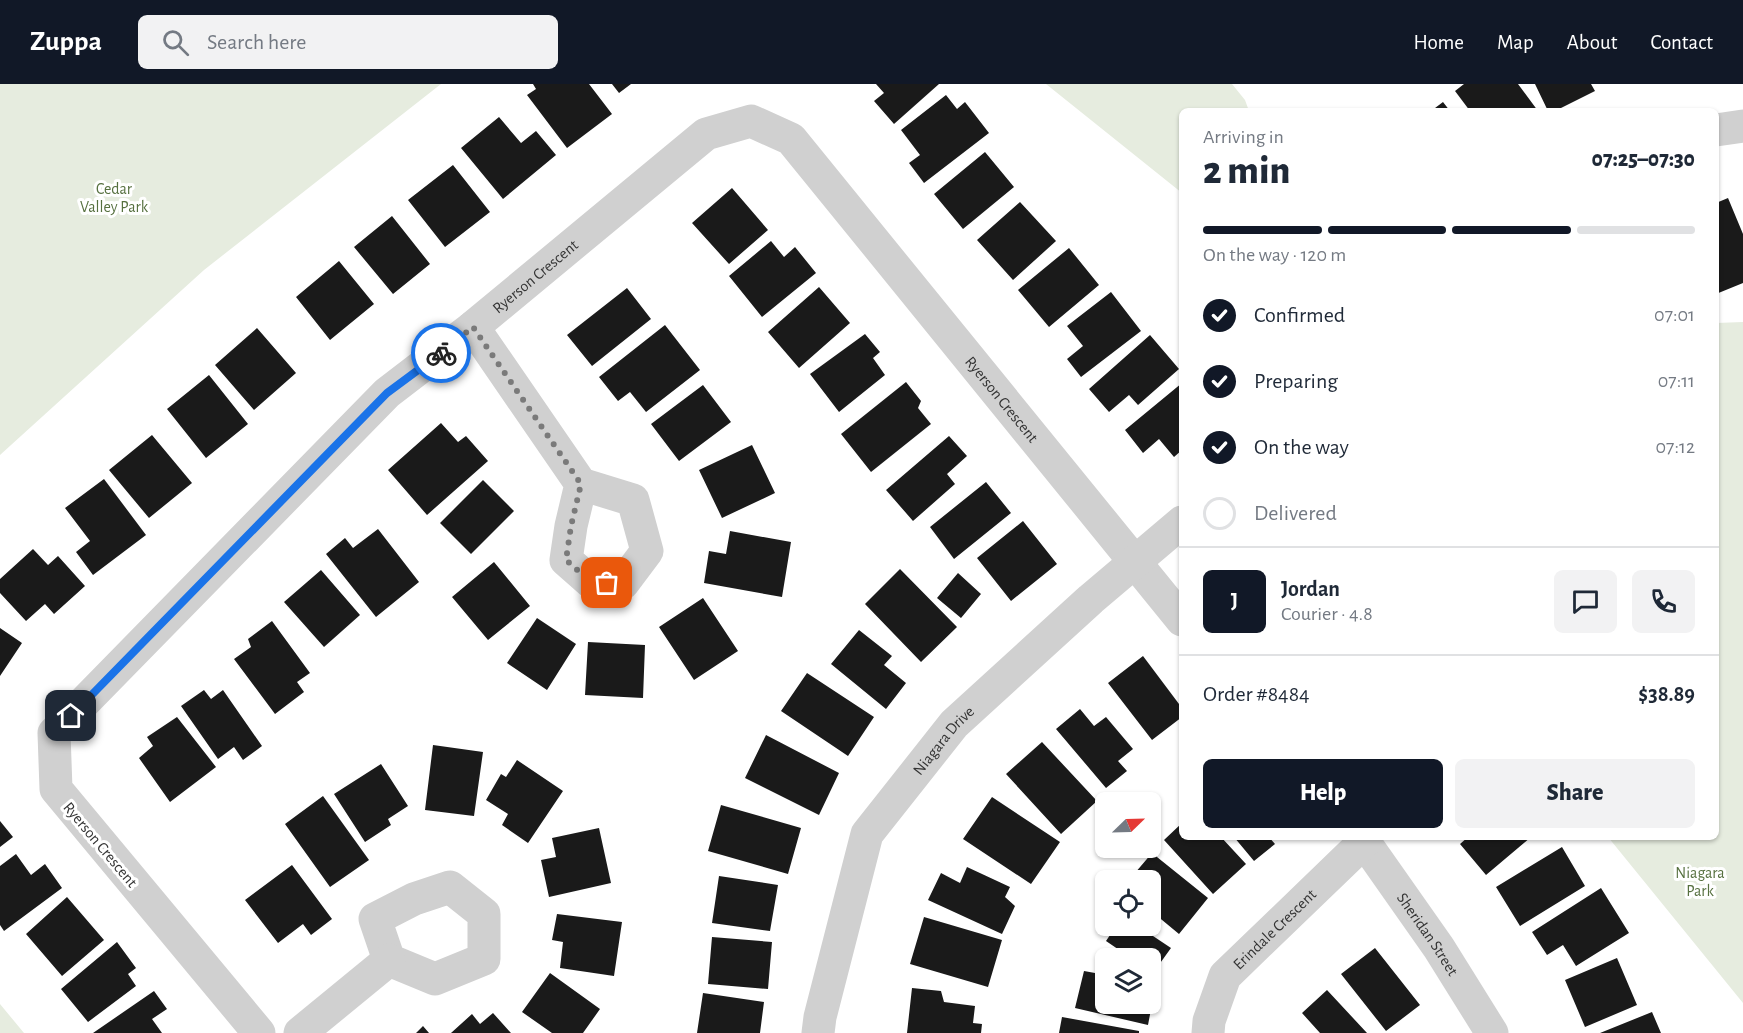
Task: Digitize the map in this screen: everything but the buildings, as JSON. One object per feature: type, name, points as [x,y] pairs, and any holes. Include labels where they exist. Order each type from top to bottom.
[{"type":"street","name":"Ryerson Crescent","points":[[259,1033],[56,789],[54,733],[387,393],[473,327],[706,134],[752,121],[791,139],[1134,562]]},
{"type":"street","points":[[1719,130],[1743,126]]},
{"type":"street","points":[[473,327],[581,484]]},
{"type":"street","name":"Niagara Drive","points":[[818,1033],[820,1017],[867,834],[954,724],[1091,599],[1179,524]]},
{"type":"street","points":[[1134,562],[1179,616]]},
{"type":"street","name":"Erindale Crescent","points":[[1208,1033],[1209,1021],[1225,976],[1362,840]]},
{"type":"street","name":"Sheridan Street","points":[[1364,840],[1440,948],[1492,1033]]},
{"type":"street","points":[[300,1033],[389,960]]},
{"type":"green space","name":"Cedar Valley Park","points":[[0,84],[441,84],[204,270],[0,455]]},
{"type":"green space","points":[[1046,84],[1232,84],[1245,100],[1248,108],[1179,108],[1179,191]]},
{"type":"green space","name":"Niagara Park","points":[[1743,322],[1743,1003],[1610,840],[1719,840],[1719,323]]},
{"type":"green space","points":[[0,1004],[24,1033],[0,1033]]},
{"type":"way so far","points":[[441,353],[473,327],[581,484],[566,560],[591,582],[607,583]]},
{"type":"route","points":[[71,716],[387,393],[441,353]]}]
